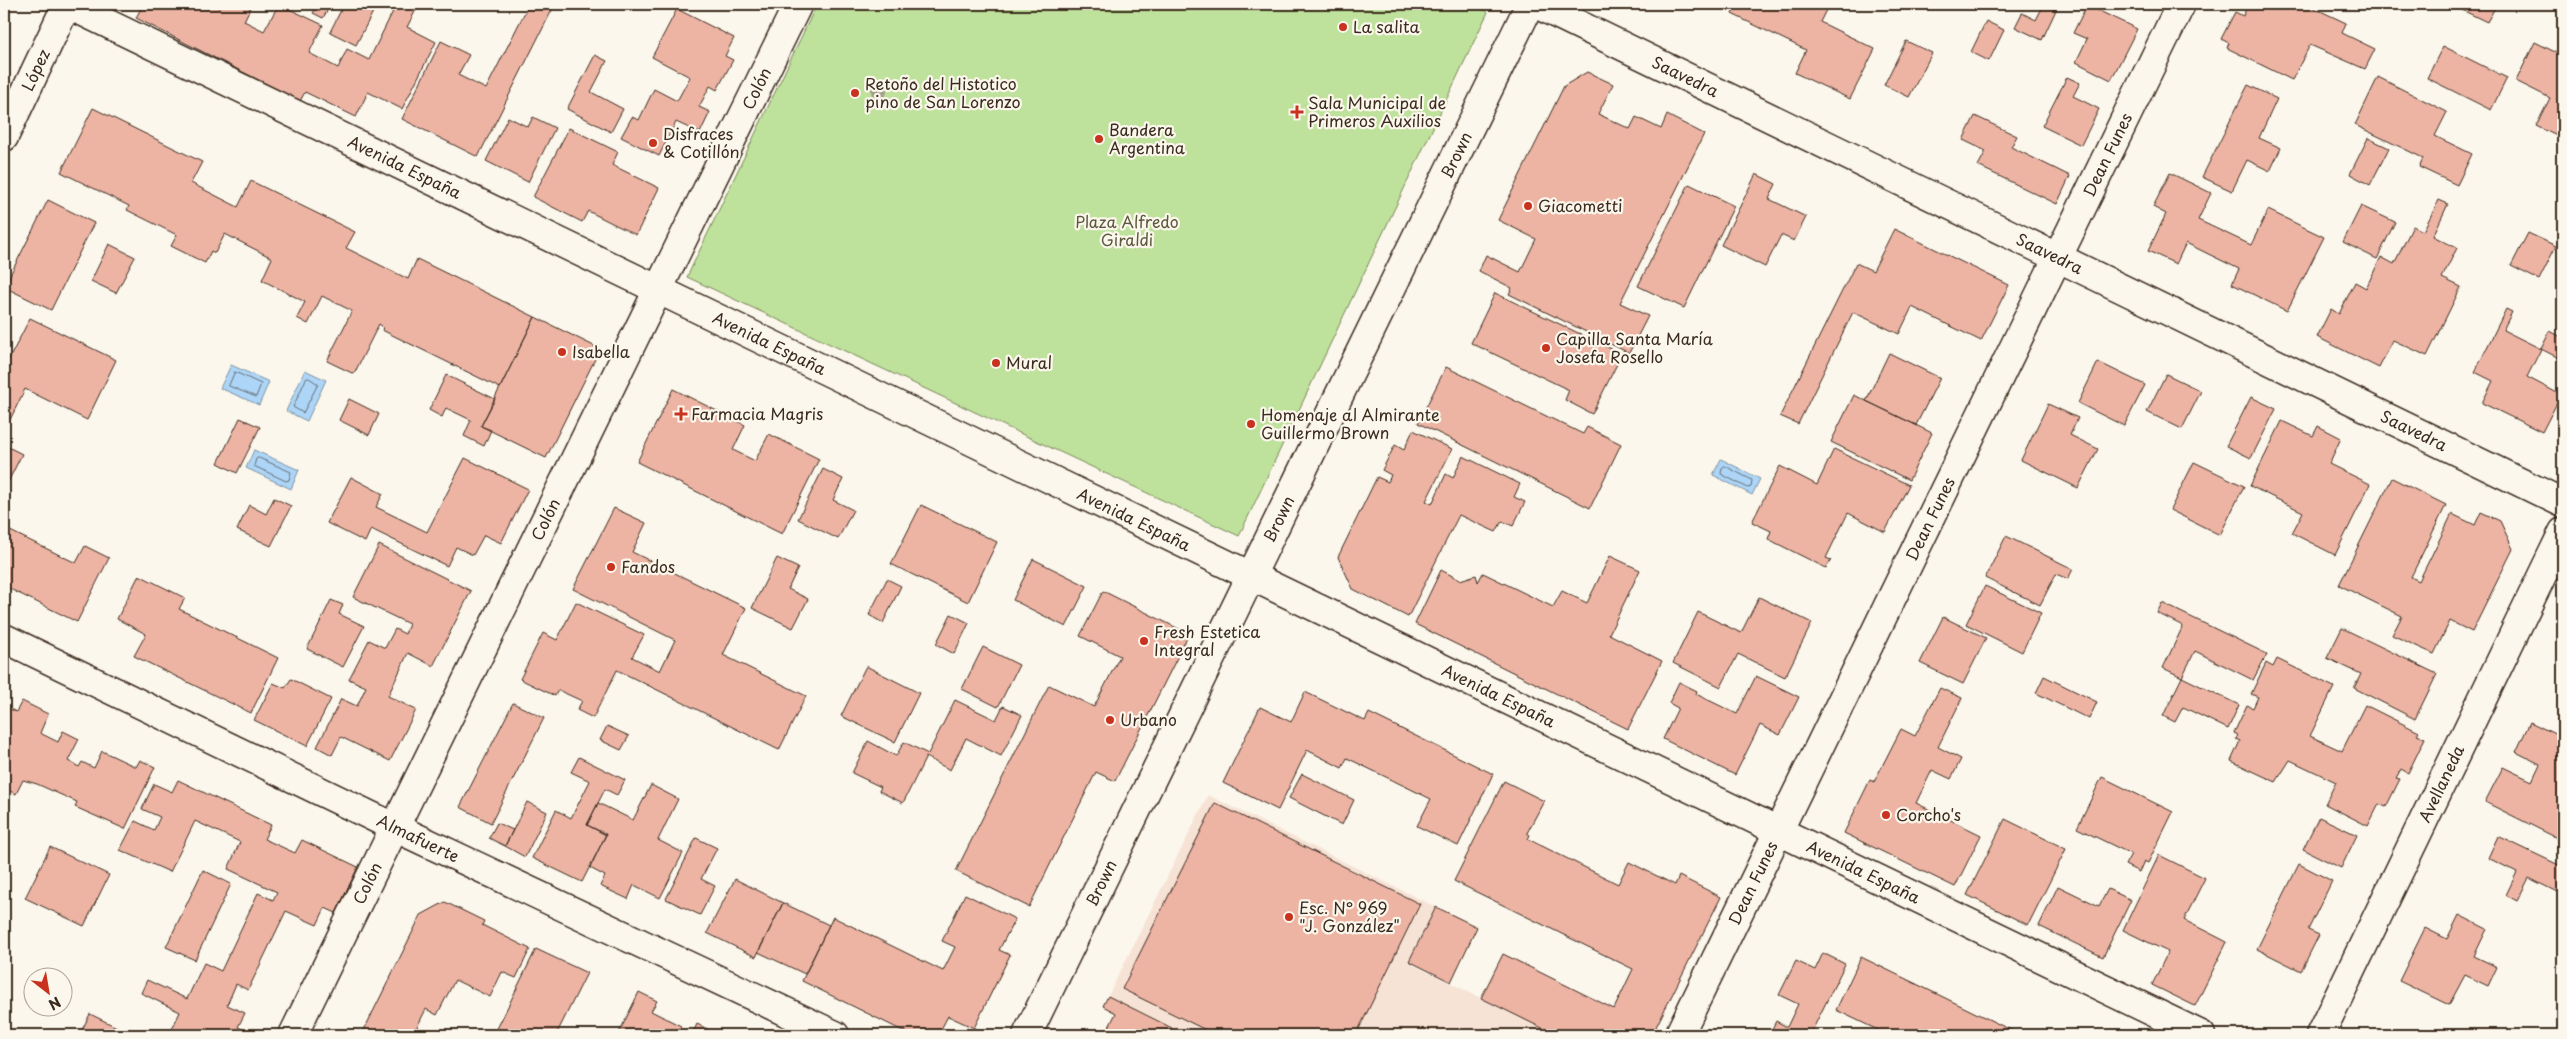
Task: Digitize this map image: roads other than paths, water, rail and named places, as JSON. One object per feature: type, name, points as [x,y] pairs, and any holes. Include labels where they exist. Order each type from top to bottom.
[{"type":"street","name":"Avenida España","points":[[67,4],[2201,1035]]},
{"type":"street","name":"López","points":[[4,137],[67,4]]},
{"type":"street","name":"Colón","points":[[293,1035],[798,4]]},
{"type":"street","name":"Brown","points":[[1027,1035],[1530,4]]},
{"type":"street","name":"Saavedra","points":[[1536,4],[2563,503]]},
{"type":"street","name":"Dean Funes","points":[[1679,1035],[2181,4]]},
{"type":"street","name":"Avellaneda","points":[[2320,1035],[2563,532]]},
{"type":"street","name":"Almafuerte","points":[[4,638],[396,828],[835,1035]]},
{"type":"water","points":[[231,365],[269,382],[259,405],[220,388]]},
{"type":"water","points":[[305,370],[326,380],[307,421],[286,411]]},
{"type":"water","points":[[254,450],[299,470],[291,489],[246,468]]},
{"type":"water","points":[[1721,459],[1760,479],[1752,495],[1713,475]]},
{"type":"place","name":"La salita","points":[[1343,27]]},
{"type":"place","name":"Retoño del Histotico pino de San Lorenzo","points":[[855,93]]},
{"type":"place","name":"Sala Municipal de Primeros Auxilios","points":[[1297,112]]},
{"type":"place","name":"Bandera Argentina","points":[[1099,139]]},
{"type":"place","name":"Disfraces & Cotillón","points":[[653,143]]},
{"type":"place","name":"Giacometti","points":[[1528,206]]},
{"type":"place","name":"Capilla Santa María Josefa Rosello","points":[[1546,348]]},
{"type":"place","name":"Isabella","points":[[562,352]]},
{"type":"place","name":"Mural","points":[[996,363]]},
{"type":"place","name":"Farmacia Magris","points":[[681,414]]},
{"type":"place","name":"Homenaje al Almirante Guillermo Brown","points":[[1251,424]]},
{"type":"place","name":"Fandos","points":[[611,567]]},
{"type":"place","name":"Fresh Estetica Integral","points":[[1144,641]]},
{"type":"place","name":"Urbano","points":[[1110,720]]},
{"type":"place","name":"Corcho's","points":[[1886,815]]},
{"type":"place","name":"Esc. N° 969 \"J. González\"","points":[[1289,917]]},
{"type":"park label","name":"Plaza Alfredo Giraldi","points":[[1127,231]]}]
